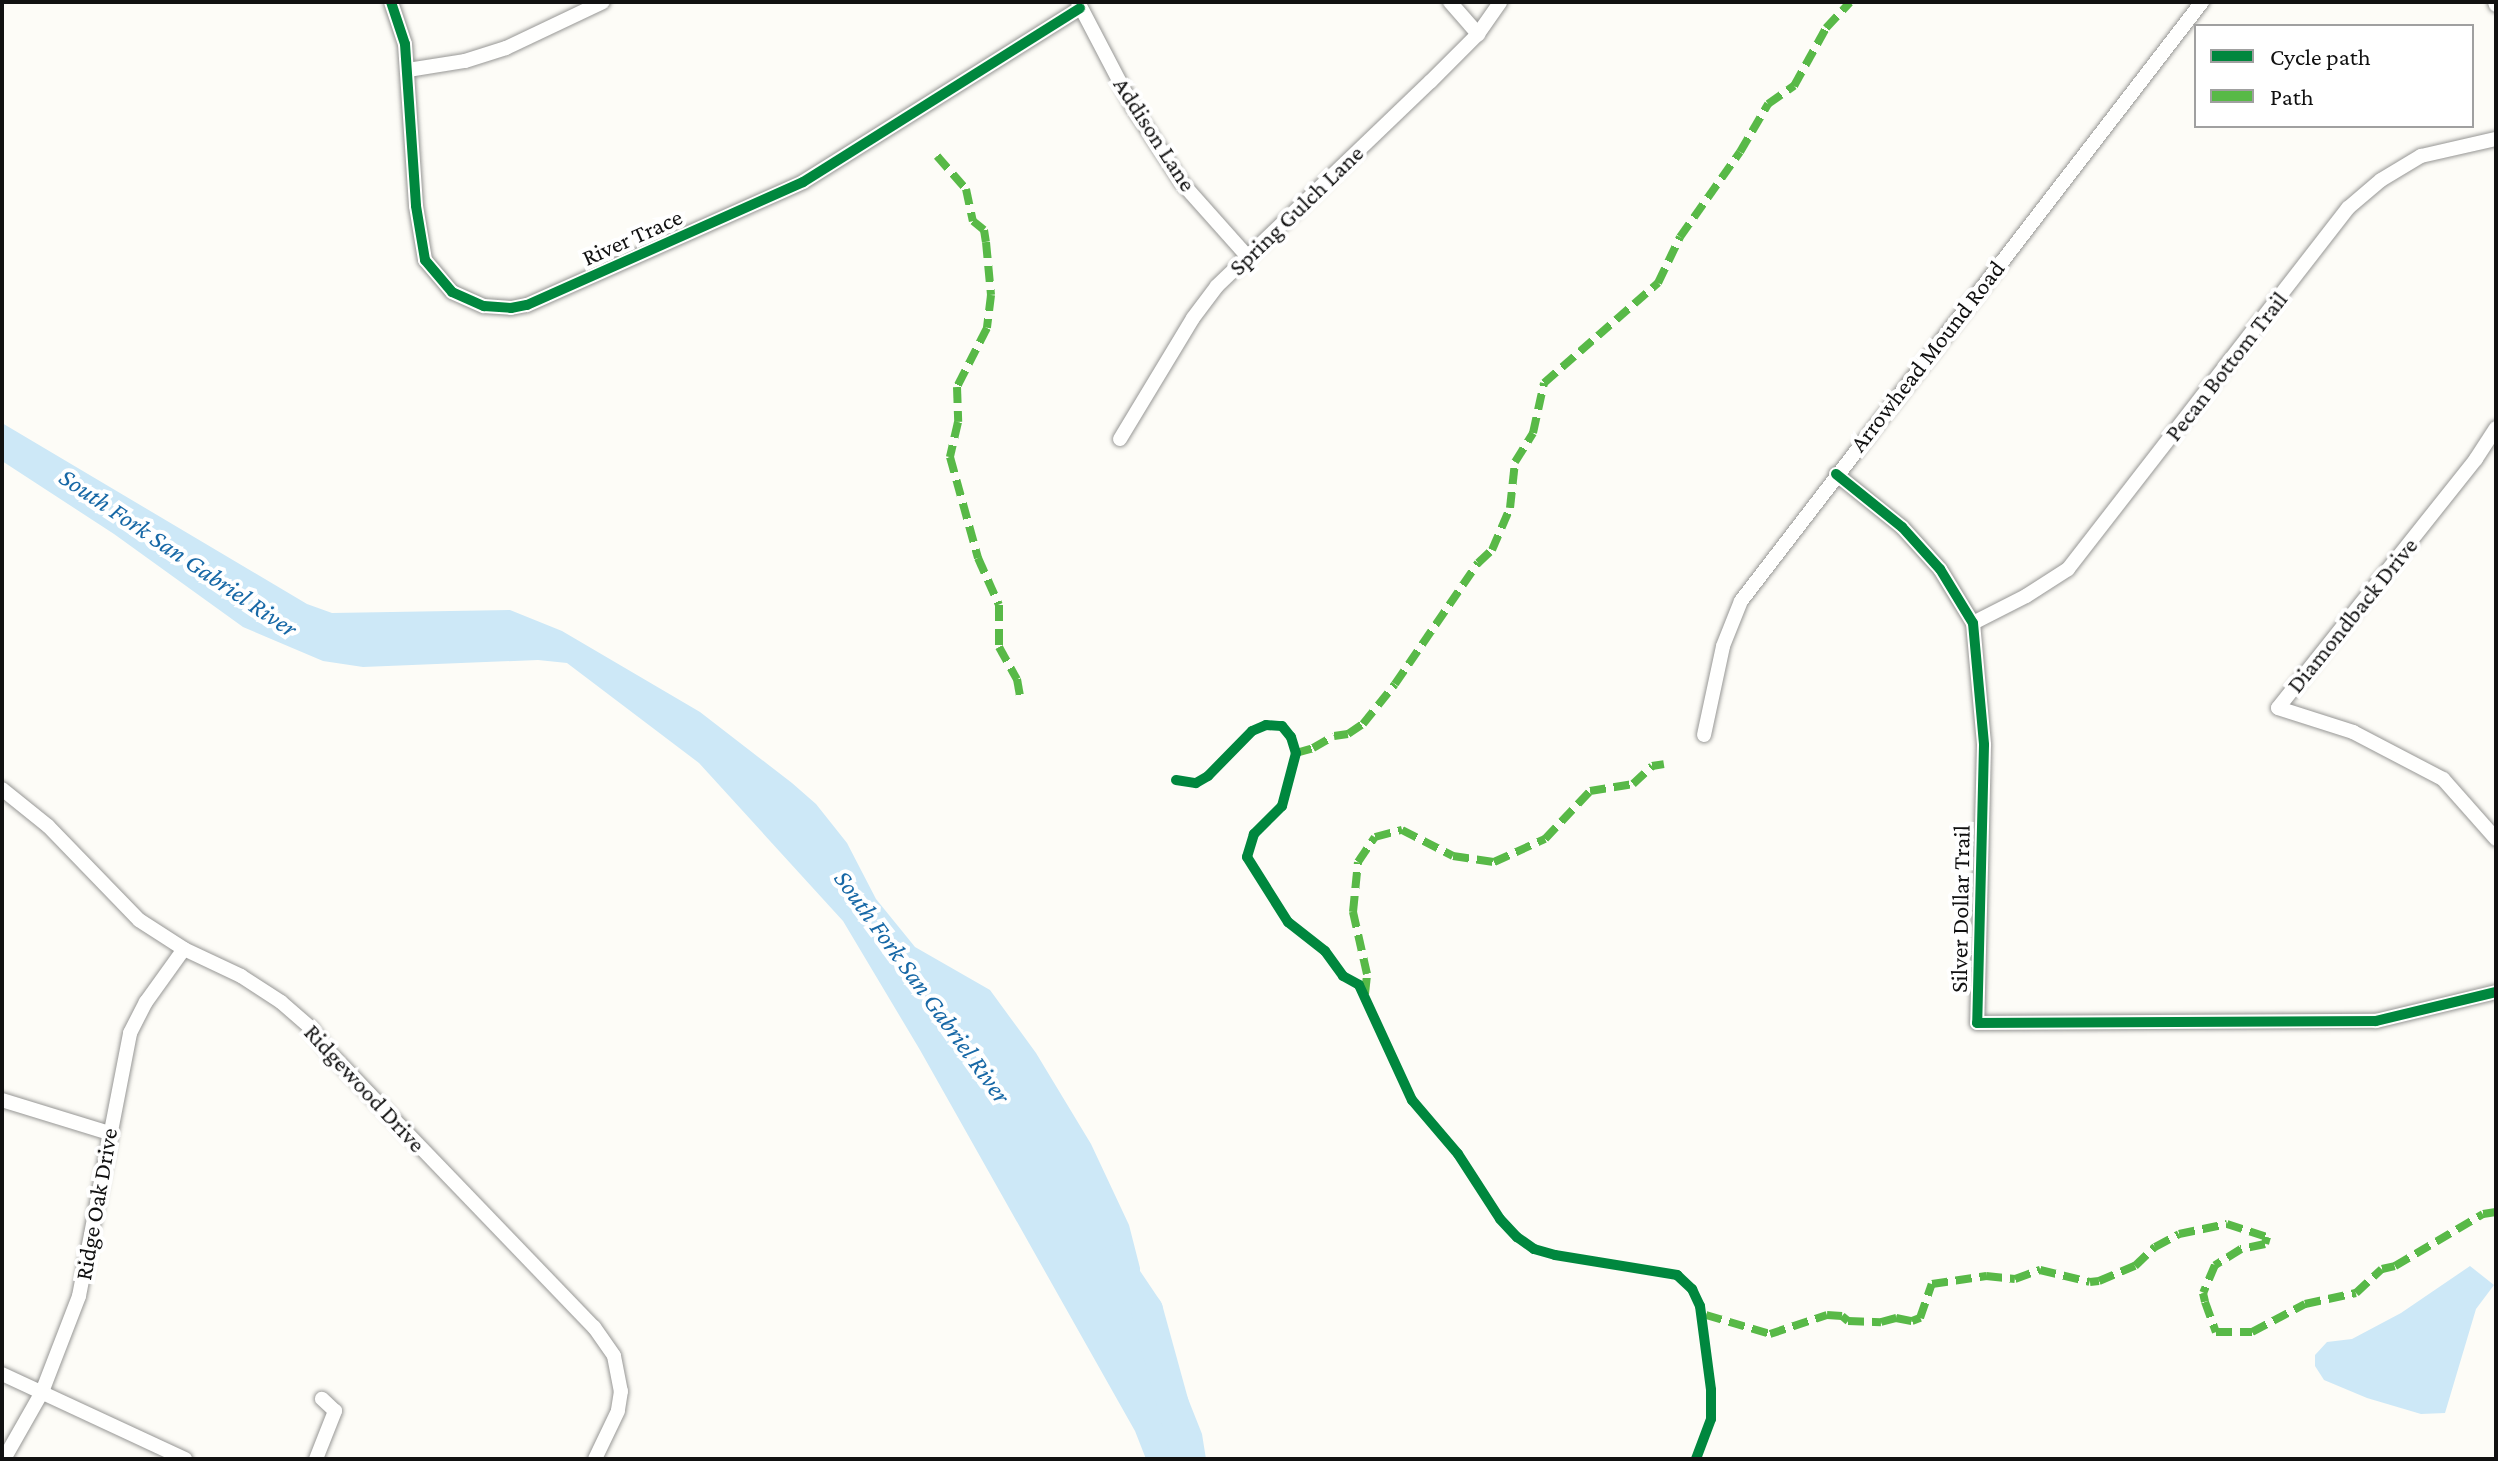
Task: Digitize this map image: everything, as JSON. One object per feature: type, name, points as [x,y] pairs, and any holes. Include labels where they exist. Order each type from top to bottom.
[{"type":"street","name":"River Trace","points":[[391,2],[405,44],[416,206],[425,260],[452,292],[484,306],[511,308],[527,305],[803,182],[1079,5]]},
{"type":"street","points":[[408,70],[465,61],[506,48],[603,2]]},
{"type":"street","points":[[1450,2],[1478,34]]},
{"type":"street","name":"Spring Gulch Lane","points":[[1120,439],[1193,318],[1217,286],[1478,34],[1500,2]]},
{"type":"street","name":"Arrowhead Mound Road","points":[[1704,735],[1723,646],[1741,601],[2202,2]]},
{"type":"street","name":"Addison Lane","points":[[1079,5],[1133,107],[1182,183],[1247,256]]},
{"type":"street","name":"Pecan Bottom Trail","points":[[1973,623],[2026,596],[2068,569],[2348,208],[2381,180],[2421,156],[2496,139]]},
{"type":"street","name":"Diamondback Drive","points":[[2496,428],[2476,459],[2278,708],[2353,732],[2443,779],[2496,839]]},
{"type":"street","name":"Silver Dollar Trail","points":[[1836,474],[1902,527],[1940,569],[1973,623],[1984,745],[1977,1023],[2376,1021],[2496,992]]},
{"type":"street","name":"Ridgewood Drive","points":[[2,789],[48,826],[139,920],[184,949],[241,976],[281,1002],[311,1028],[329,1052],[594,1327],[614,1356],[621,1391],[618,1411],[595,1459]]},
{"type":"street","name":"Ridge Oak Drive","points":[[4,1459],[42,1392],[79,1296],[130,1033],[184,949]]},
{"type":"street","points":[[2,1100],[109,1133]]},
{"type":"street","points":[[2,1374],[185,1459]]},
{"type":"street","points":[[316,1459],[335,1411],[322,1399]]},
{"type":"water","points":[[2,423],[307,604],[332,613],[510,610],[562,631],[700,712],[792,783],[816,804],[847,843],[876,899],[915,947],[990,990],[1036,1053],[1091,1144],[1129,1225],[1140,1268],[1139,1304],[1143,1318],[1177,1371],[1202,1434],[1206,1459],[1146,1459],[1135,1431],[920,1050],[843,921],[699,763],[567,663],[538,660],[363,667],[323,661],[243,627],[114,534],[2,461]]},
{"type":"water","points":[[2470,1266],[2494,1285],[2476,1309],[2445,1413],[2421,1414],[2367,1398],[2324,1380],[2315,1366],[2315,1355],[2327,1342],[2352,1339],[2401,1313]]},
{"type":"waterway","name":"South Fork San Gabriel River","points":[[1114,1261],[1147,1310],[1188,1459]]},
{"type":"marked path","points":[[1296,753],[1334,736],[1348,734],[1363,724],[1395,684],[1478,563],[1492,550],[1510,508],[1515,462],[1533,433],[1544,383],[1658,283],[1680,237],[1740,152],[1768,104],[1794,86],[1826,28],[1850,2]]},
{"type":"marked path","points":[[937,156],[966,189],[973,221],[984,230],[986,242],[991,295],[987,328],[957,387],[958,422],[950,457],[978,558],[999,605],[999,647],[1017,679],[1021,701]]},
{"type":"marked path","points":[[1365,994],[1367,974],[1353,912],[1358,862],[1375,837],[1402,830],[1453,856],[1494,862],[1545,839],[1590,791],[1633,784],[1652,766],[1664,764]]},
{"type":"marked path","points":[[1706,1315],[1770,1334],[1827,1315],[1842,1316],[1848,1321],[1881,1322],[1896,1318],[1912,1321],[1920,1318],[1932,1284],[1986,1276],[2015,1279],[2040,1270],[2090,1282],[2099,1281],[2135,1266],[2155,1247],[2179,1234],[2227,1224],[2267,1237],[2265,1244],[2241,1249],[2215,1265],[2203,1293],[2205,1302],[2216,1332],[2252,1332],[2305,1304],[2356,1293],[2382,1269],[2395,1266],[2483,1214],[2496,1212]]},
{"type":"cycle path","points":[[391,2],[405,44],[416,206],[425,260],[452,292],[484,306],[511,308],[527,305],[803,182],[1080,8]]},
{"type":"cycle path","points":[[1836,474],[1902,527],[1940,569],[1973,623],[1984,745],[1977,1023],[2376,1021],[2496,992]]},
{"type":"cycle path","points":[[1176,780],[1196,783],[1208,776],[1252,731],[1266,725],[1282,726],[1291,737],[1296,753],[1282,806],[1254,834],[1247,857],[1288,922],[1325,951],[1343,976],[1359,985],[1412,1100],[1458,1154],[1500,1219],[1517,1237],[1534,1249],[1555,1255],[1677,1275],[1692,1289],[1700,1306],[1711,1390],[1711,1419],[1696,1459]]}]
